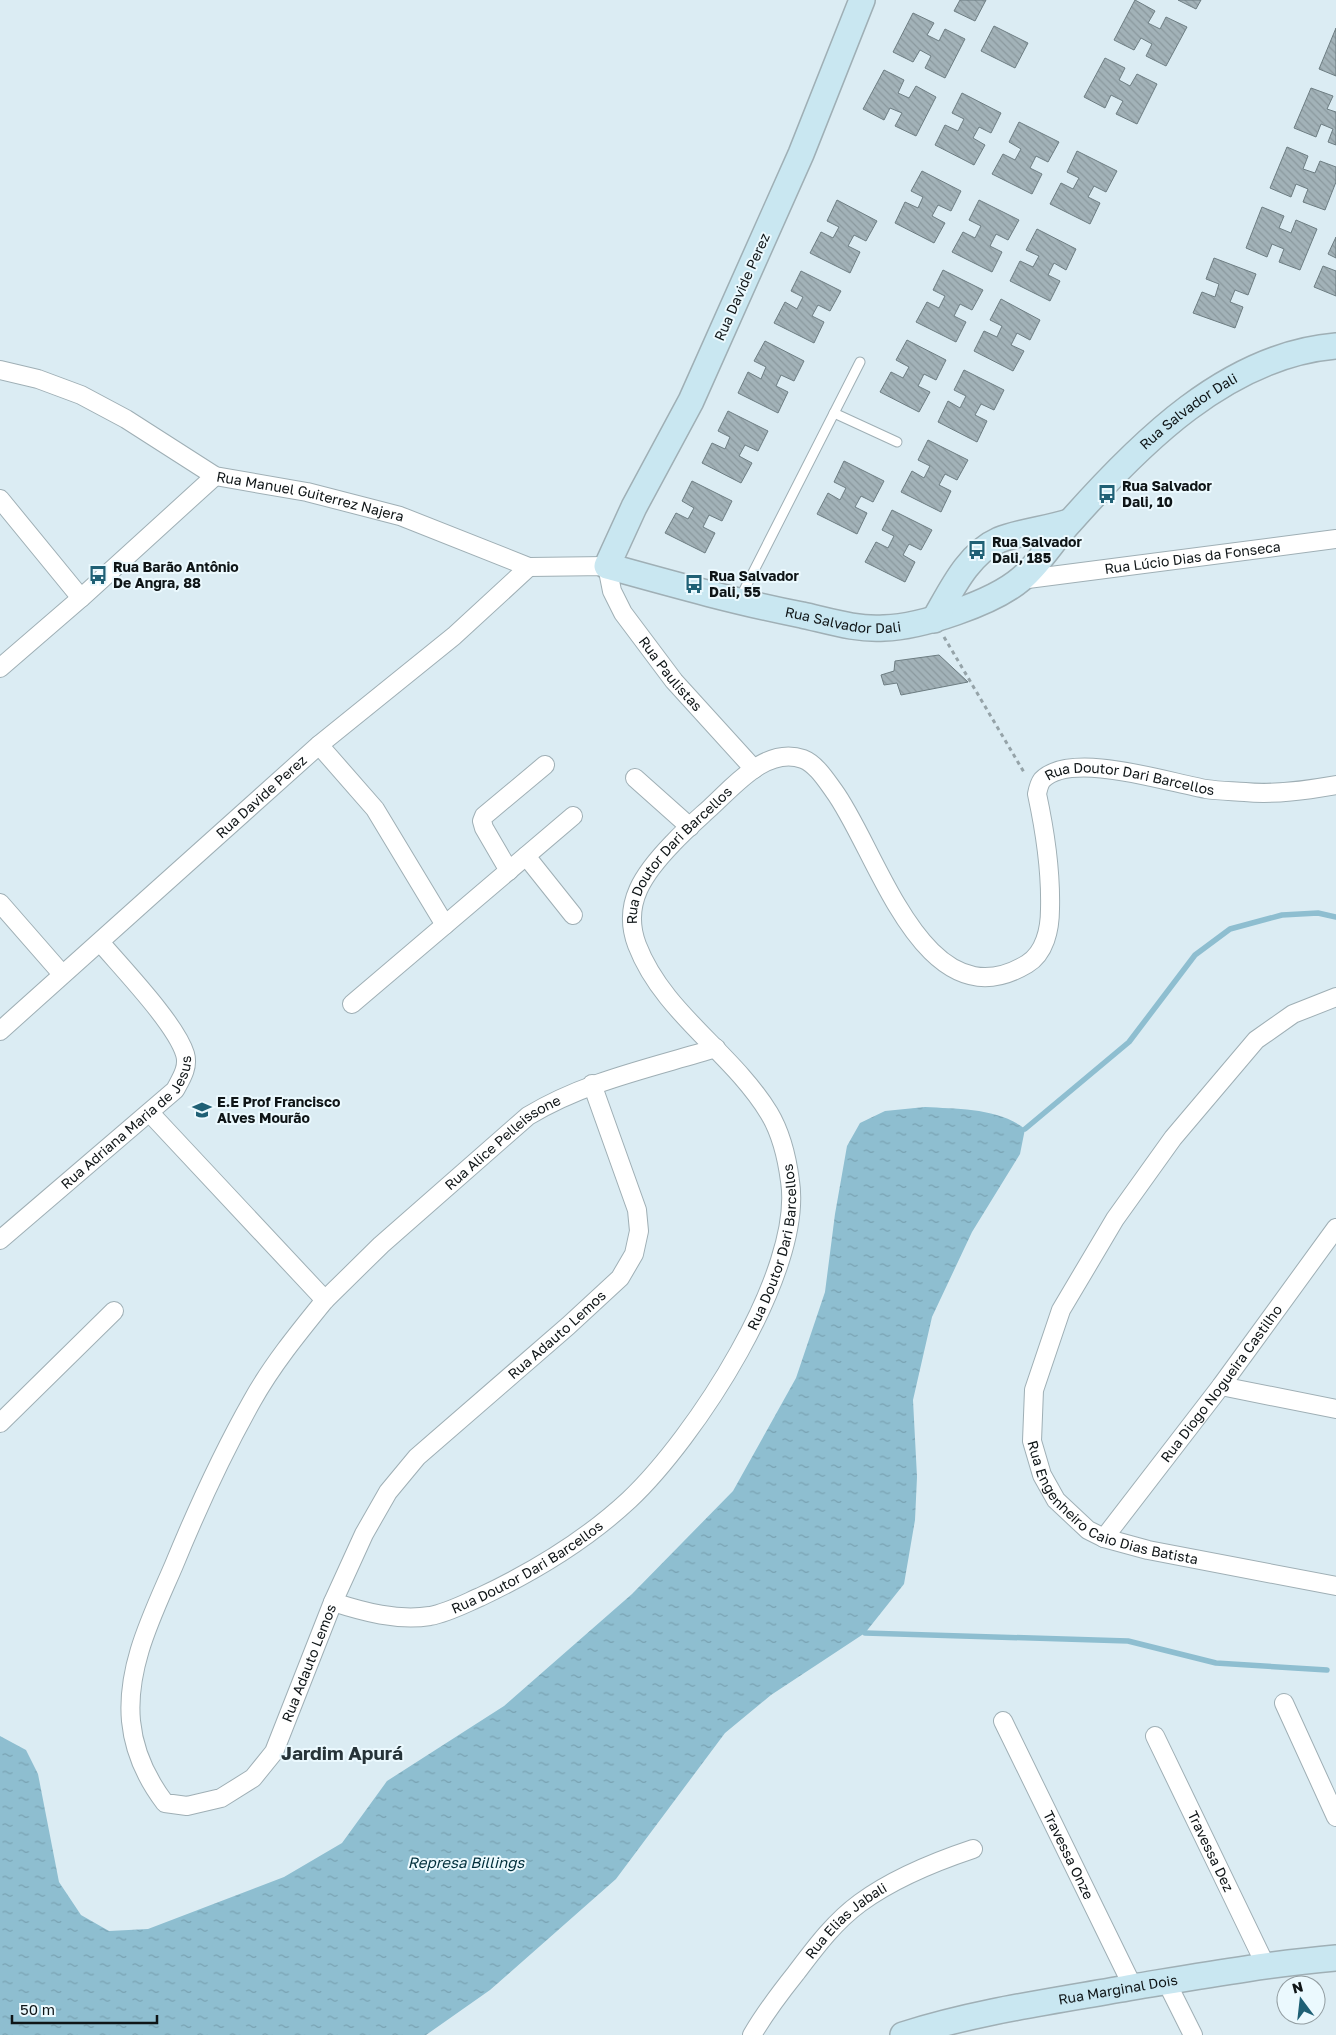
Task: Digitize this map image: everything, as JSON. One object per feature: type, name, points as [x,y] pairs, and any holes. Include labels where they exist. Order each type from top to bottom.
[{"type":"street","name":"Rua Davide Perez","points":[[607,566],[634,507],[691,401],[801,154],[862,0]]},
{"type":"street","name":"Rua Salvador Dali","points":[[607,566],[738,602],[860,628],[885,628],[934,620],[994,595],[1026,574],[1069,522],[1128,461],[1183,412],[1220,387],[1261,366],[1312,348],[1336,346]]},
{"type":"street","name":"Rua Manuel Guiterrez Najera","points":[[0,370],[38,379],[81,395],[126,419],[215,476],[307,492],[400,516],[529,567],[607,566]]},
{"type":"street","points":[[0,668],[81,598],[215,476]]},
{"type":"street","points":[[0,499],[81,598]]},
{"type":"street","points":[[934,620],[970,564],[988,546],[1013,536],[1069,522]]},
{"type":"street","points":[[1013,536],[1024,546],[1026,574]]},
{"type":"street","name":"Rua Lúcio Dias da Fonseca","points":[[1026,574],[1336,539]]},
{"type":"street","points":[[970,564],[972,579],[976,586],[994,595]]},
{"type":"street","name":"Rua Paulistas","points":[[607,566],[612,591],[623,613],[674,681],[754,769]]},
{"type":"street","name":"Rua Davide Perez","points":[[0,1031],[320,745],[454,636],[529,567]]},
{"type":"street","points":[[320,745],[375,809],[445,925]]},
{"type":"street","name":"Rua Doutor Dari Barcellos","points":[[333,1602],[373,1615],[430,1616],[460,1606],[501,1587],[555,1557],[629,1500],[693,1427],[761,1311],[780,1264],[790,1222],[792,1188],[787,1164],[772,1116],[752,1088],[678,1008],[653,976],[637,944],[631,922],[633,900],[643,882],[671,845],[754,769],[774,759],[787,757],[805,760],[820,772],[845,805],[892,895],[919,938],[939,961],[962,974],[986,978],[1010,973],[1033,961],[1046,940],[1050,912],[1048,868],[1037,794],[1039,785],[1048,776],[1085,767],[1136,773],[1206,789],[1248,793],[1292,791],[1336,785]]},
{"type":"street","points":[[509,870],[484,828],[482,822],[484,816],[545,765]]},
{"type":"street","points":[[635,778],[690,827]]},
{"type":"street","points":[[352,1004],[573,816]]},
{"type":"street","points":[[526,856],[573,914]]},
{"type":"street","points":[[0,903],[62,974]]},
{"type":"street","name":"Rua Adriana Maria de Jesus","points":[[0,1240],[150,1113],[175,1090],[185,1072],[185,1055],[176,1034],[100,942]]},
{"type":"street","name":"Rua Engenheiro Caio Dias Batista","points":[[1336,996],[1293,1014],[1256,1040],[1173,1138],[1115,1219],[1061,1310],[1034,1390],[1032,1441],[1042,1475],[1056,1500],[1088,1530],[1104,1538],[1157,1552],[1336,1586]]},
{"type":"street","name":"Rua Alice Pelleissone","points":[[325,1300],[381,1245],[528,1116],[554,1100],[592,1084],[716,1048]]},
{"type":"street","name":"Rua Adauto Lemos","points":[[325,1300],[289,1344],[252,1400],[206,1490],[144,1634],[134,1678],[131,1720],[136,1750],[148,1781],[165,1803],[187,1806],[221,1798],[253,1778],[274,1752],[333,1602],[369,1526],[388,1492],[417,1457],[620,1278],[634,1254],[639,1231],[637,1210],[592,1084]]},
{"type":"street","points":[[150,1113],[325,1300]]},
{"type":"street","name":"Rua Diogo Nogueira Castilho","points":[[1104,1538],[1221,1386],[1336,1228]]},
{"type":"street","points":[[0,1423],[114,1311]]},
{"type":"street","points":[[1221,1386],[1336,1409]]},
{"type":"street","points":[[1284,1703],[1336,1817]]},
{"type":"street","name":"Travessa Onze","points":[[1003,1721],[1133,1988]]},
{"type":"street","name":"Travessa Dez","points":[[1155,1736],[1266,1966]]},
{"type":"street","name":"Rua Elias Jabali","points":[[752,2035],[771,2004],[815,1947],[840,1920],[861,1902],[934,1862],[973,1849]]},
{"type":"street","name":"Rua Marginal Dois","points":[[903,2035],[992,2011],[1166,1981],[1336,1958]]},
{"type":"street","points":[[1166,1981],[1193,2035]]},
{"type":"lane","points":[[738,602],[860,362]]},
{"type":"lane","points":[[834,413],[897,442]]},
{"type":"path","points":[[934,620],[1037,794]]},
{"type":"water","name":"Represa Billings","points":[[925,1107],[964,1109],[991,1113],[1015,1122],[1025,1129],[1020,1154],[972,1232],[932,1317],[913,1400],[917,1477],[915,1520],[904,1584],[865,1633],[771,1695],[725,1733],[616,1879],[490,1990],[426,2035],[0,2035],[0,1736],[26,1750],[38,1774],[59,1882],[81,1915],[109,1931],[148,1929],[284,1877],[342,1843],[387,1781],[504,1706],[632,1594],[733,1491],[796,1378],[825,1292],[835,1214],[847,1146],[860,1123],[885,1111]]},
{"type":"building","points":[[960,0],[986,0],[975,21],[954,11]]},
{"type":"building","points":[[1135,0],[1155,11],[1148,23],[1160,29],[1166,17],[1187,27],[1166,66],[1146,56],[1152,44],[1141,38],[1134,50],[1114,40]]},
{"type":"building","points":[[1178,0],[1201,0],[1196,9]]},
{"type":"building","points":[[913,13],[934,23],[927,35],[939,41],[945,29],[965,39],[945,78],[925,68],[931,56],[920,50],[913,62],[893,52]]},
{"type":"building","points":[[994,26],[1028,43],[1015,68],[981,51]]},
{"type":"building","points":[[1336,28],[1336,76],[1319,69]]},
{"type":"building","points":[[1105,58],[1125,68],[1119,80],[1130,86],[1137,74],[1157,84],[1137,124],[1116,114],[1123,101],[1111,95],[1105,108],[1084,97]]},
{"type":"building","points":[[884,70],[904,80],[898,93],[909,98],[916,86],[936,97],[916,136],[895,126],[902,113],[890,108],[884,120],[863,109]]},
{"type":"building","points":[[1311,88],[1333,96],[1327,109],[1336,112],[1336,145],[1328,142],[1333,129],[1321,124],[1316,137],[1294,128]]},
{"type":"building","points":[[962,93],[1001,113],[991,133],[979,127],[973,138],[985,145],[974,165],[935,145],[945,125],[958,131],[964,119],[952,113]]},
{"type":"building","points":[[1019,122],[1059,142],[1048,162],[1036,156],[1030,168],[1042,174],[1032,194],[992,174],[1003,154],[1015,160],[1021,149],[1009,142]]},
{"type":"building","points":[[1287,147],[1308,156],[1303,169],[1315,173],[1320,161],[1336,167],[1336,182],[1325,210],[1303,202],[1308,189],[1296,184],[1291,197],[1270,188]]},
{"type":"building","points":[[1077,151],[1117,171],[1106,192],[1094,186],[1088,197],[1100,203],[1090,224],[1050,204],[1061,183],[1073,189],[1079,178],[1067,172]]},
{"type":"building","points":[[922,171],[961,191],[951,211],[938,205],[932,216],[945,223],[934,243],[895,223],[905,202],[918,208],[923,197],[911,191]]},
{"type":"building","points":[[837,200],[877,221],[866,241],[854,235],[848,246],[860,252],[850,273],[810,253],[821,232],[833,238],[839,227],[827,221]]},
{"type":"building","points":[[979,200],[1019,220],[1008,240],[996,234],[990,246],[1002,252],[992,272],[952,252],[963,232],[975,238],[981,226],[969,220]]},
{"type":"building","points":[[1262,207],[1284,216],[1279,228],[1291,233],[1296,220],[1317,229],[1300,270],[1279,262],[1284,249],[1272,244],[1267,257],[1246,248]]},
{"type":"building","points":[[1037,229],[1076,249],[1066,270],[1054,263],[1048,275],[1060,281],[1050,301],[1010,281],[1020,261],[1033,267],[1039,256],[1026,250]]},
{"type":"building","points":[[1336,237],[1336,258],[1328,254]]},
{"type":"building","points":[[1214,258],[1256,274],[1248,295],[1235,290],[1230,302],[1243,307],[1235,328],[1193,313],[1202,292],[1215,297],[1219,284],[1206,279]]},
{"type":"building","points":[[1323,266],[1336,271],[1336,296],[1314,287]]},
{"type":"building","points":[[943,270],[983,290],[972,310],[960,304],[954,316],[966,322],[956,342],[916,322],[927,302],[939,308],[945,296],[933,290]]},
{"type":"building","points":[[801,271],[841,291],[830,311],[818,305],[812,316],[824,322],[814,343],[774,323],[785,302],[797,309],[803,297],[791,291]]},
{"type":"building","points":[[1001,299],[1040,320],[1030,340],[1017,333],[1011,345],[1024,351],[1013,371],[974,351],[984,331],[997,337],[1002,326],[990,320]]},
{"type":"building","points":[[907,340],[946,360],[936,380],[924,374],[918,386],[930,392],[919,412],[880,392],[891,372],[903,378],[909,367],[896,360]]},
{"type":"building","points":[[765,341],[804,361],[794,381],[781,375],[776,386],[788,392],[778,413],[738,393],[748,372],[761,379],[766,367],[754,361]]},
{"type":"building","points":[[964,370],[1004,390],[994,410],[981,404],[975,415],[987,421],[977,442],[938,422],[948,401],[960,408],[966,396],[954,390]]},
{"type":"building","points":[[728,411],[768,431],[758,451],[745,445],[739,456],[752,463],[741,483],[702,463],[712,443],[725,449],[730,437],[718,431]]},
{"type":"building","points":[[928,440],[968,460],[957,480],[945,474],[939,485],[951,491],[941,512],[901,492],[912,471],[924,478],[930,466],[918,460]]},
{"type":"building","points":[[844,461],[884,481],[873,502],[861,496],[855,507],[867,513],[857,534],[817,514],[828,493],[840,500],[846,488],[834,482]]},
{"type":"building","points":[[692,481],[732,501],[722,521],[709,515],[703,527],[715,533],[705,553],[665,533],[676,513],[688,519],[694,508],[682,501]]},
{"type":"building","points":[[892,510],[932,530],[921,550],[909,544],[903,555],[915,562],[905,582],[865,562],[876,542],[888,548],[894,536],[882,530]]},
{"type":"building","points":[[939,655],[968,682],[901,695],[897,683],[884,685],[881,675],[894,671],[895,661]]},
{"type":"waterway","points":[[1025,1129],[1129,1042],[1195,955],[1230,929],[1282,915],[1318,913],[1336,917]]},
{"type":"waterway","points":[[865,1633],[1128,1641],[1216,1663],[1327,1670]]},
{"type":"place","name":"Rua Salvador Dali, 10","points":[[1107,494]]},
{"type":"place","name":"Rua Salvador Dali, 185","points":[[977,550]]},
{"type":"place","name":"Rua Barão Antônio De Angra, 88","points":[[98,575]]},
{"type":"place","name":"Rua Salvador Dali, 55","points":[[694,584]]},
{"type":"place","name":"E.E Prof Francisco Alves Mourão","points":[[202,1110]]},
{"type":"district","name":"Jardim Apurá","points":[[342,1753]]}]
